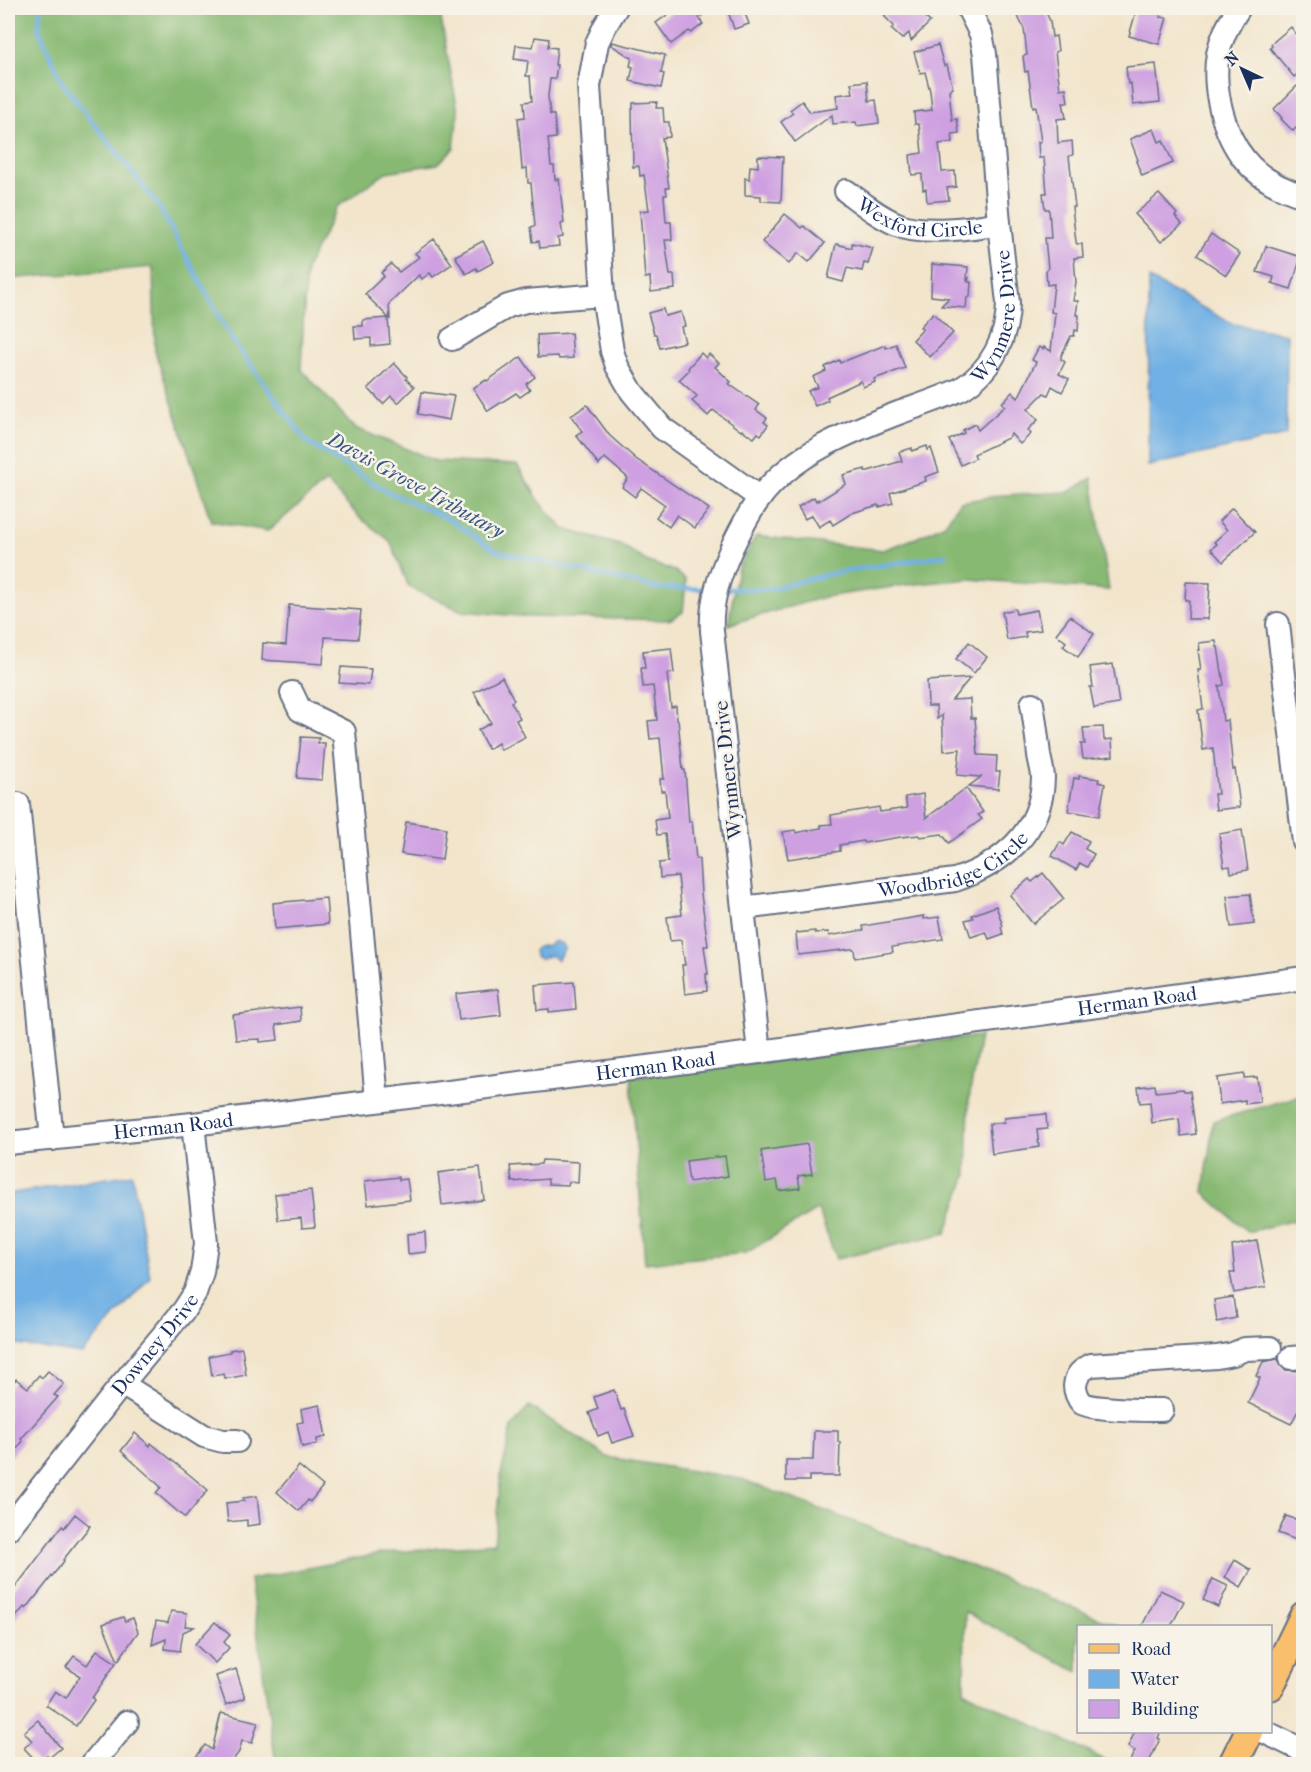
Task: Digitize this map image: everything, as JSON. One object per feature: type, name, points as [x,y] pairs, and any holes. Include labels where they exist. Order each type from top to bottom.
[{"type":"main road","points":[[1272,1682],[1304,1616]]},
{"type":"main road","points":[[1233,1764],[1248,1733]]},
{"type":"street","points":[[616,8],[597,43],[589,86],[603,295],[614,358],[632,392],[662,428],[760,498]]},
{"type":"street","name":"Wynmere Drive","points":[[759,1052],[712,631],[716,589],[734,544],[760,498],[791,468],[838,438],[951,394],[972,383],[1000,346],[1008,315],[1008,303],[985,54],[981,34],[968,8]]},
{"type":"street","points":[[1239,8],[1226,30],[1218,54],[1217,85],[1221,112],[1231,137],[1245,160],[1263,177],[1283,190],[1304,196]]},
{"type":"street","name":"Wexford Circle","points":[[846,191],[879,215],[898,225],[914,229],[999,223]]},
{"type":"street","points":[[452,339],[508,306],[526,301],[603,295]]},
{"type":"street","points":[[1278,624],[1303,837]]},
{"type":"street","points":[[292,693],[300,710],[344,732],[377,1100]]},
{"type":"street","name":"Woodbridge Circle","points":[[744,908],[955,880],[973,874],[998,860],[1013,848],[1025,833],[1035,816],[1040,799],[1043,778],[1032,704]]},
{"type":"street","points":[[18,804],[52,1139]]},
{"type":"street","name":"Herman Road","points":[[8,1143],[194,1124],[759,1052],[1304,978]]},
{"type":"street","name":"Downey Drive","points":[[8,1529],[122,1384],[184,1310],[195,1293],[202,1272],[206,1243],[194,1124]]},
{"type":"street","points":[[1162,1410],[1094,1407],[1082,1403],[1075,1391],[1076,1378],[1081,1371],[1091,1365],[1217,1357],[1245,1349],[1270,1348]]},
{"type":"street","points":[[122,1384],[204,1436],[223,1441],[237,1441]]},
{"type":"street","points":[[93,1764],[127,1722]]},
{"type":"street","points":[[1269,1733],[1304,1750]]},
{"type":"green space","points":[[8,8],[439,8],[458,112],[454,148],[438,164],[386,172],[337,207],[306,269],[301,369],[355,428],[436,461],[517,465],[540,502],[564,529],[623,546],[648,562],[675,571],[686,580],[683,612],[669,620],[530,617],[462,611],[409,587],[390,541],[359,517],[326,482],[268,531],[211,521],[155,351],[153,267],[8,279]]},
{"type":"green space","points":[[1092,478],[1109,590],[969,579],[906,585],[824,597],[728,625],[738,568],[756,536],[883,550],[945,524],[960,502],[1003,495],[1069,492]]},
{"type":"green space","points":[[980,1036],[969,1099],[967,1174],[946,1233],[836,1259],[818,1209],[746,1253],[645,1263],[631,1077]]},
{"type":"green space","points":[[1303,1095],[1303,1218],[1248,1232],[1204,1193],[1213,1121]]},
{"type":"green space","points":[[529,1406],[607,1457],[741,1479],[974,1567],[1116,1625],[1077,1625],[1077,1671],[965,1612],[964,1691],[1113,1764],[1044,1764],[1031,1759],[1028,1764],[276,1764],[250,1579],[385,1553],[494,1543],[501,1474],[512,1427]]},
{"type":"water","points":[[1149,279],[1233,324],[1287,334],[1286,435],[1148,466]]},
{"type":"water","points":[[554,941],[563,944],[565,948],[557,960],[550,955],[541,959],[535,956],[534,951],[537,947],[549,945]]},
{"type":"water","points":[[132,1174],[150,1277],[82,1354],[11,1344],[8,1341],[8,1194]]},
{"type":"building","points":[[677,8],[695,8],[702,16],[699,18],[703,24],[671,44],[656,23]]},
{"type":"building","points":[[727,8],[743,8],[749,24],[734,29]]},
{"type":"building","points":[[893,8],[934,8],[925,17],[930,22],[911,41],[909,33],[902,39],[891,29],[894,26],[884,16]]},
{"type":"building","points":[[1014,8],[1044,8],[1050,21],[1052,37],[1056,36],[1058,51],[1055,52],[1060,89],[1066,88],[1068,102],[1063,102],[1066,118],[1057,119],[1058,143],[1072,141],[1073,155],[1069,156],[1075,207],[1072,207],[1076,242],[1082,244],[1083,257],[1074,258],[1076,282],[1073,301],[1078,301],[1076,315],[1079,315],[1078,331],[1075,330],[1074,336],[1071,336],[1061,356],[1065,362],[1059,374],[1069,379],[1062,392],[1052,386],[1048,395],[1044,393],[1028,409],[1038,420],[1028,430],[1031,434],[1020,444],[1011,434],[1008,438],[974,454],[976,458],[961,465],[949,440],[964,433],[963,430],[975,424],[978,430],[1005,406],[1002,403],[1012,392],[1018,398],[1036,362],[1032,360],[1039,347],[1051,351],[1055,313],[1051,312],[1054,284],[1047,285],[1045,238],[1051,238],[1049,209],[1045,209],[1043,193],[1047,193],[1044,158],[1039,158],[1038,142],[1041,142],[1036,106],[1033,107],[1028,71],[1025,72],[1023,56],[1027,55],[1024,29]]},
{"type":"building","points":[[1137,8],[1163,8],[1160,17],[1167,18],[1159,44],[1129,36]]},
{"type":"building","points":[[1291,27],[1296,34],[1304,28],[1304,69],[1294,77],[1270,48],[1271,44]]},
{"type":"building","points":[[535,37],[549,39],[548,47],[557,48],[555,79],[550,79],[548,96],[550,115],[554,115],[556,138],[548,139],[551,166],[554,166],[555,180],[559,179],[564,223],[561,224],[563,237],[558,238],[559,246],[540,248],[539,241],[533,242],[531,227],[535,226],[531,183],[528,183],[527,168],[522,169],[518,118],[525,117],[524,102],[532,101],[530,76],[526,76],[528,61],[514,59],[516,45],[533,47]]},
{"type":"building","points":[[612,42],[665,55],[661,73],[664,74],[661,88],[630,81],[632,58],[611,45]]},
{"type":"building","points":[[938,45],[944,66],[947,65],[953,88],[949,90],[952,120],[957,119],[959,133],[952,134],[953,142],[939,144],[942,172],[955,171],[956,187],[947,188],[949,200],[927,202],[926,189],[923,190],[922,174],[912,175],[910,155],[922,153],[919,124],[915,124],[914,112],[932,110],[925,72],[920,73],[914,52]]},
{"type":"building","points":[[1156,64],[1160,102],[1133,105],[1131,83],[1128,84],[1126,67]]},
{"type":"building","points":[[867,81],[869,101],[876,100],[879,123],[857,126],[856,122],[833,124],[832,115],[795,142],[781,122],[793,113],[790,110],[802,101],[810,112],[838,108],[836,95],[853,93],[851,83]]},
{"type":"building","points":[[1297,86],[1304,92],[1304,135],[1296,128],[1293,131],[1274,109]]},
{"type":"building","points":[[657,102],[656,108],[663,108],[664,122],[669,122],[670,137],[662,138],[669,188],[666,188],[667,195],[664,195],[666,222],[671,222],[672,240],[665,240],[670,275],[674,275],[675,289],[651,292],[650,277],[645,278],[640,211],[649,210],[644,175],[640,176],[639,166],[633,167],[632,109],[633,103]]},
{"type":"building","points":[[1154,129],[1159,142],[1163,140],[1173,163],[1142,176],[1130,139]]},
{"type":"building","points":[[758,156],[783,157],[781,202],[761,201],[761,196],[745,195],[745,178],[749,179],[750,166],[758,167]]},
{"type":"building","points":[[1159,194],[1177,214],[1175,216],[1182,224],[1161,242],[1135,214]]},
{"type":"building","points":[[785,214],[825,243],[809,262],[798,253],[789,264],[762,242]]},
{"type":"building","points":[[1211,234],[1240,254],[1226,275],[1197,255]]},
{"type":"building","points":[[434,239],[452,264],[433,277],[430,273],[422,279],[419,275],[389,304],[390,319],[365,294],[384,276],[381,273],[391,264],[399,272],[419,257],[415,253]]},
{"type":"building","points":[[483,241],[494,262],[478,271],[476,268],[466,274],[455,256]]},
{"type":"building","points":[[852,243],[873,248],[868,264],[864,263],[862,271],[847,268],[843,282],[828,278],[836,244],[852,248]]},
{"type":"building","points":[[1266,246],[1301,257],[1291,289],[1272,283],[1274,277],[1257,272]]},
{"type":"building","points":[[932,264],[968,267],[967,280],[969,278],[968,282],[971,282],[970,297],[967,297],[966,308],[941,306],[949,298],[931,296]]},
{"type":"building","points":[[663,309],[665,316],[681,312],[685,326],[681,327],[685,342],[660,348],[648,313]]},
{"type":"building","points":[[933,313],[953,333],[930,357],[913,340],[923,329],[920,327]]},
{"type":"building","points":[[388,318],[390,344],[371,346],[371,338],[355,339],[354,326],[363,326],[363,320]]},
{"type":"building","points":[[571,333],[573,358],[538,357],[537,335]]},
{"type":"building","points":[[896,344],[905,368],[874,379],[875,382],[863,387],[861,381],[827,397],[828,400],[815,406],[808,391],[818,387],[813,377],[826,371],[825,367],[885,345],[886,348]]},
{"type":"building","points":[[701,353],[706,358],[709,354],[719,363],[715,367],[731,382],[729,384],[759,405],[756,410],[767,418],[764,422],[768,425],[761,435],[758,433],[754,438],[713,410],[708,416],[692,401],[697,396],[679,380]]},
{"type":"building","points":[[521,357],[535,377],[526,384],[530,390],[520,397],[516,393],[488,411],[473,388]]},
{"type":"building","points":[[394,363],[414,387],[398,403],[391,396],[383,404],[368,388]]},
{"type":"building","points":[[422,392],[454,396],[449,420],[418,414]]},
{"type":"building","points":[[587,405],[610,436],[636,459],[709,509],[695,528],[677,515],[669,527],[656,517],[665,505],[641,488],[635,497],[622,487],[628,478],[605,458],[599,465],[576,435],[582,431],[571,416]]},
{"type":"building","points":[[927,446],[928,450],[931,448],[939,472],[925,477],[926,481],[890,493],[893,503],[852,513],[833,525],[830,520],[819,527],[812,515],[805,519],[798,507],[814,497],[816,501],[818,499],[819,501],[846,484],[843,475],[865,469],[868,471],[902,461],[899,452]]},
{"type":"building","points":[[1232,508],[1255,532],[1223,562],[1211,549],[1217,544],[1214,542],[1227,530],[1219,521]]},
{"type":"building","points":[[1186,582],[1210,583],[1208,619],[1188,619],[1189,600],[1185,600]]},
{"type":"building","points":[[289,605],[361,610],[358,639],[325,637],[323,664],[262,660],[263,643],[286,645]]},
{"type":"building","points":[[1015,609],[1016,614],[1037,610],[1041,630],[1025,632],[1026,637],[1007,640],[1002,612]]},
{"type":"building","points":[[1070,616],[1094,634],[1078,657],[1063,646],[1066,642],[1056,634]]},
{"type":"building","points":[[1216,641],[1224,685],[1219,686],[1223,721],[1228,720],[1233,770],[1235,769],[1240,807],[1216,810],[1214,794],[1218,794],[1213,748],[1203,750],[1198,710],[1203,709],[1198,650],[1200,650],[1199,643]]},
{"type":"building","points":[[969,642],[987,657],[974,673],[956,659]]},
{"type":"building","points":[[671,648],[674,673],[667,674],[671,707],[676,706],[683,770],[685,770],[689,822],[692,821],[696,859],[699,859],[708,946],[704,946],[708,974],[706,974],[707,991],[685,994],[682,965],[685,965],[681,940],[670,941],[667,917],[682,915],[678,876],[660,878],[659,863],[668,862],[665,834],[657,835],[655,820],[668,818],[665,791],[661,791],[660,779],[664,779],[660,738],[650,739],[648,721],[657,720],[653,686],[643,687],[641,668],[645,668],[643,651]]},
{"type":"building","points":[[1113,664],[1119,704],[1094,708],[1090,687],[1093,687],[1090,667]]},
{"type":"building","points":[[341,667],[371,669],[369,685],[339,683]]},
{"type":"building","points":[[502,677],[514,700],[511,702],[520,718],[516,720],[525,737],[501,750],[498,743],[488,749],[478,730],[491,723],[474,692]]},
{"type":"building","points":[[970,678],[952,700],[970,699],[971,718],[975,718],[978,755],[997,756],[996,772],[1000,772],[998,789],[969,786],[981,777],[957,775],[960,749],[944,751],[942,715],[937,719],[936,706],[928,706],[927,681]]},
{"type":"building","points":[[1103,727],[1104,740],[1112,739],[1113,756],[1083,759],[1081,744],[1085,744],[1083,728]]},
{"type":"building","points":[[301,737],[319,738],[318,743],[325,743],[322,780],[297,778]]},
{"type":"building","points":[[1079,776],[1099,779],[1098,782],[1105,784],[1099,816],[1068,811],[1074,778],[1079,779]]},
{"type":"building","points":[[966,788],[983,812],[978,815],[982,819],[949,843],[942,834],[920,837],[919,835],[840,845],[840,851],[788,859],[783,832],[795,830],[796,833],[821,828],[821,825],[832,824],[831,815],[879,807],[880,812],[907,808],[905,797],[923,794],[926,818]]},
{"type":"building","points":[[406,822],[446,828],[442,860],[401,854]]},
{"type":"building","points":[[1242,830],[1248,870],[1231,873],[1230,866],[1224,867],[1219,834]]},
{"type":"building","points":[[1072,832],[1089,841],[1085,849],[1094,854],[1087,867],[1080,863],[1076,870],[1052,856],[1060,842],[1064,845]]},
{"type":"building","points":[[1043,873],[1064,899],[1033,924],[1010,895],[1029,879],[1032,882]]},
{"type":"building","points":[[1250,894],[1254,924],[1231,927],[1227,896]]},
{"type":"building","points":[[326,898],[328,924],[275,929],[273,903]]},
{"type":"building","points":[[996,906],[1003,926],[1001,927],[1003,934],[989,939],[986,932],[971,937],[965,920]]},
{"type":"building","points":[[924,916],[924,919],[939,917],[943,939],[892,947],[893,952],[855,958],[854,949],[798,955],[796,933],[828,932],[829,936],[864,930],[863,926]]},
{"type":"building","points":[[574,982],[576,1009],[549,1012],[549,1009],[537,1010],[535,985]]},
{"type":"building","points":[[498,989],[501,1015],[459,1020],[456,994]]},
{"type":"building","points":[[300,1007],[301,1021],[276,1025],[278,1040],[260,1042],[260,1039],[236,1040],[233,1015]]},
{"type":"building","points":[[1244,1074],[1244,1078],[1257,1077],[1260,1102],[1245,1104],[1245,1100],[1220,1104],[1217,1078]]},
{"type":"building","points":[[1155,1085],[1156,1092],[1183,1089],[1190,1091],[1196,1134],[1181,1136],[1179,1119],[1152,1123],[1150,1102],[1140,1103],[1138,1087]]},
{"type":"building","points":[[1046,1114],[1047,1129],[1037,1130],[1039,1147],[992,1154],[989,1124],[1004,1122],[1004,1118]]},
{"type":"building","points":[[807,1144],[812,1174],[798,1176],[800,1188],[779,1191],[777,1180],[766,1182],[761,1151]]},
{"type":"building","points":[[725,1156],[728,1176],[689,1182],[686,1161]]},
{"type":"building","points":[[542,1160],[579,1162],[578,1183],[548,1184],[548,1179],[512,1182],[510,1166],[541,1164]]},
{"type":"building","points":[[480,1167],[484,1200],[442,1205],[438,1173]]},
{"type":"building","points":[[399,1177],[399,1180],[407,1179],[410,1200],[368,1205],[365,1181]]},
{"type":"building","points":[[311,1190],[315,1227],[302,1228],[301,1218],[278,1220],[275,1194]]},
{"type":"building","points":[[425,1232],[426,1252],[408,1254],[407,1234]]},
{"type":"building","points":[[1257,1241],[1266,1287],[1234,1293],[1230,1273],[1235,1273],[1232,1246]]},
{"type":"building","points":[[1233,1297],[1236,1318],[1217,1322],[1214,1300]]},
{"type":"building","points":[[242,1348],[246,1375],[230,1378],[225,1378],[224,1374],[212,1376],[209,1356]]},
{"type":"building","points":[[1278,1359],[1285,1370],[1304,1373],[1304,1399],[1291,1424],[1248,1403],[1260,1378],[1256,1376],[1263,1362]]},
{"type":"building","points":[[48,1371],[64,1384],[54,1395],[58,1397],[21,1439],[23,1441],[8,1461],[8,1389],[16,1379],[28,1388],[39,1375],[42,1378]]},
{"type":"building","points":[[614,1390],[634,1436],[612,1443],[608,1432],[598,1436],[589,1413],[598,1409],[594,1397]]},
{"type":"building","points":[[320,1405],[326,1437],[317,1439],[317,1444],[302,1447],[297,1423],[303,1422],[301,1409]]},
{"type":"building","points":[[814,1431],[838,1431],[839,1476],[809,1476],[809,1481],[786,1481],[786,1460],[813,1460]]},
{"type":"building","points":[[135,1433],[150,1446],[151,1443],[208,1490],[185,1518],[156,1493],[161,1487],[121,1451]]},
{"type":"building","points":[[299,1466],[323,1486],[299,1511],[277,1492]]},
{"type":"building","points":[[257,1496],[260,1524],[247,1526],[247,1520],[228,1522],[226,1503],[244,1501],[243,1498]]},
{"type":"building","points":[[75,1514],[90,1526],[26,1609],[24,1607],[8,1627],[8,1597],[62,1526],[64,1528]]},
{"type":"building","points":[[1286,1516],[1304,1522],[1304,1543],[1278,1533]]},
{"type":"building","points":[[1235,1560],[1251,1570],[1241,1587],[1225,1577]]},
{"type":"building","points":[[1213,1579],[1228,1586],[1218,1607],[1203,1600]]},
{"type":"building","points":[[1160,1590],[1184,1601],[1172,1625],[1142,1625]]},
{"type":"building","points":[[171,1611],[187,1613],[185,1626],[194,1627],[183,1632],[180,1651],[165,1649],[166,1639],[152,1645],[156,1621],[168,1623]]},
{"type":"building","points":[[123,1617],[125,1621],[133,1618],[138,1632],[118,1661],[103,1624]]},
{"type":"building","points":[[215,1622],[230,1635],[224,1642],[229,1648],[215,1663],[195,1644]]},
{"type":"building","points":[[97,1650],[116,1663],[76,1726],[46,1705],[55,1691],[66,1698],[80,1676],[66,1667],[74,1656],[87,1665]]},
{"type":"building","points":[[236,1669],[245,1698],[226,1705],[216,1676]]},
{"type":"building","points":[[221,1713],[258,1722],[252,1743],[242,1741],[239,1752],[231,1763],[233,1764],[191,1764],[205,1745],[212,1750]]},
{"type":"building","points":[[38,1720],[61,1748],[49,1758],[47,1755],[38,1763],[24,1748],[32,1741],[24,1732]]},
{"type":"building","points":[[1134,1733],[1160,1733],[1158,1738],[1160,1739],[1148,1764],[1128,1764],[1135,1751],[1128,1747]]},
{"type":"waterway","name":"Davis Grove Tributary","points":[[40,8],[39,30],[63,84],[158,205],[231,338],[307,442],[388,492],[449,519],[496,551],[657,588],[710,589]]},
{"type":"waterway","name":"Davis Grove Tributary","points":[[724,589],[769,589],[834,573],[946,555]]}]
